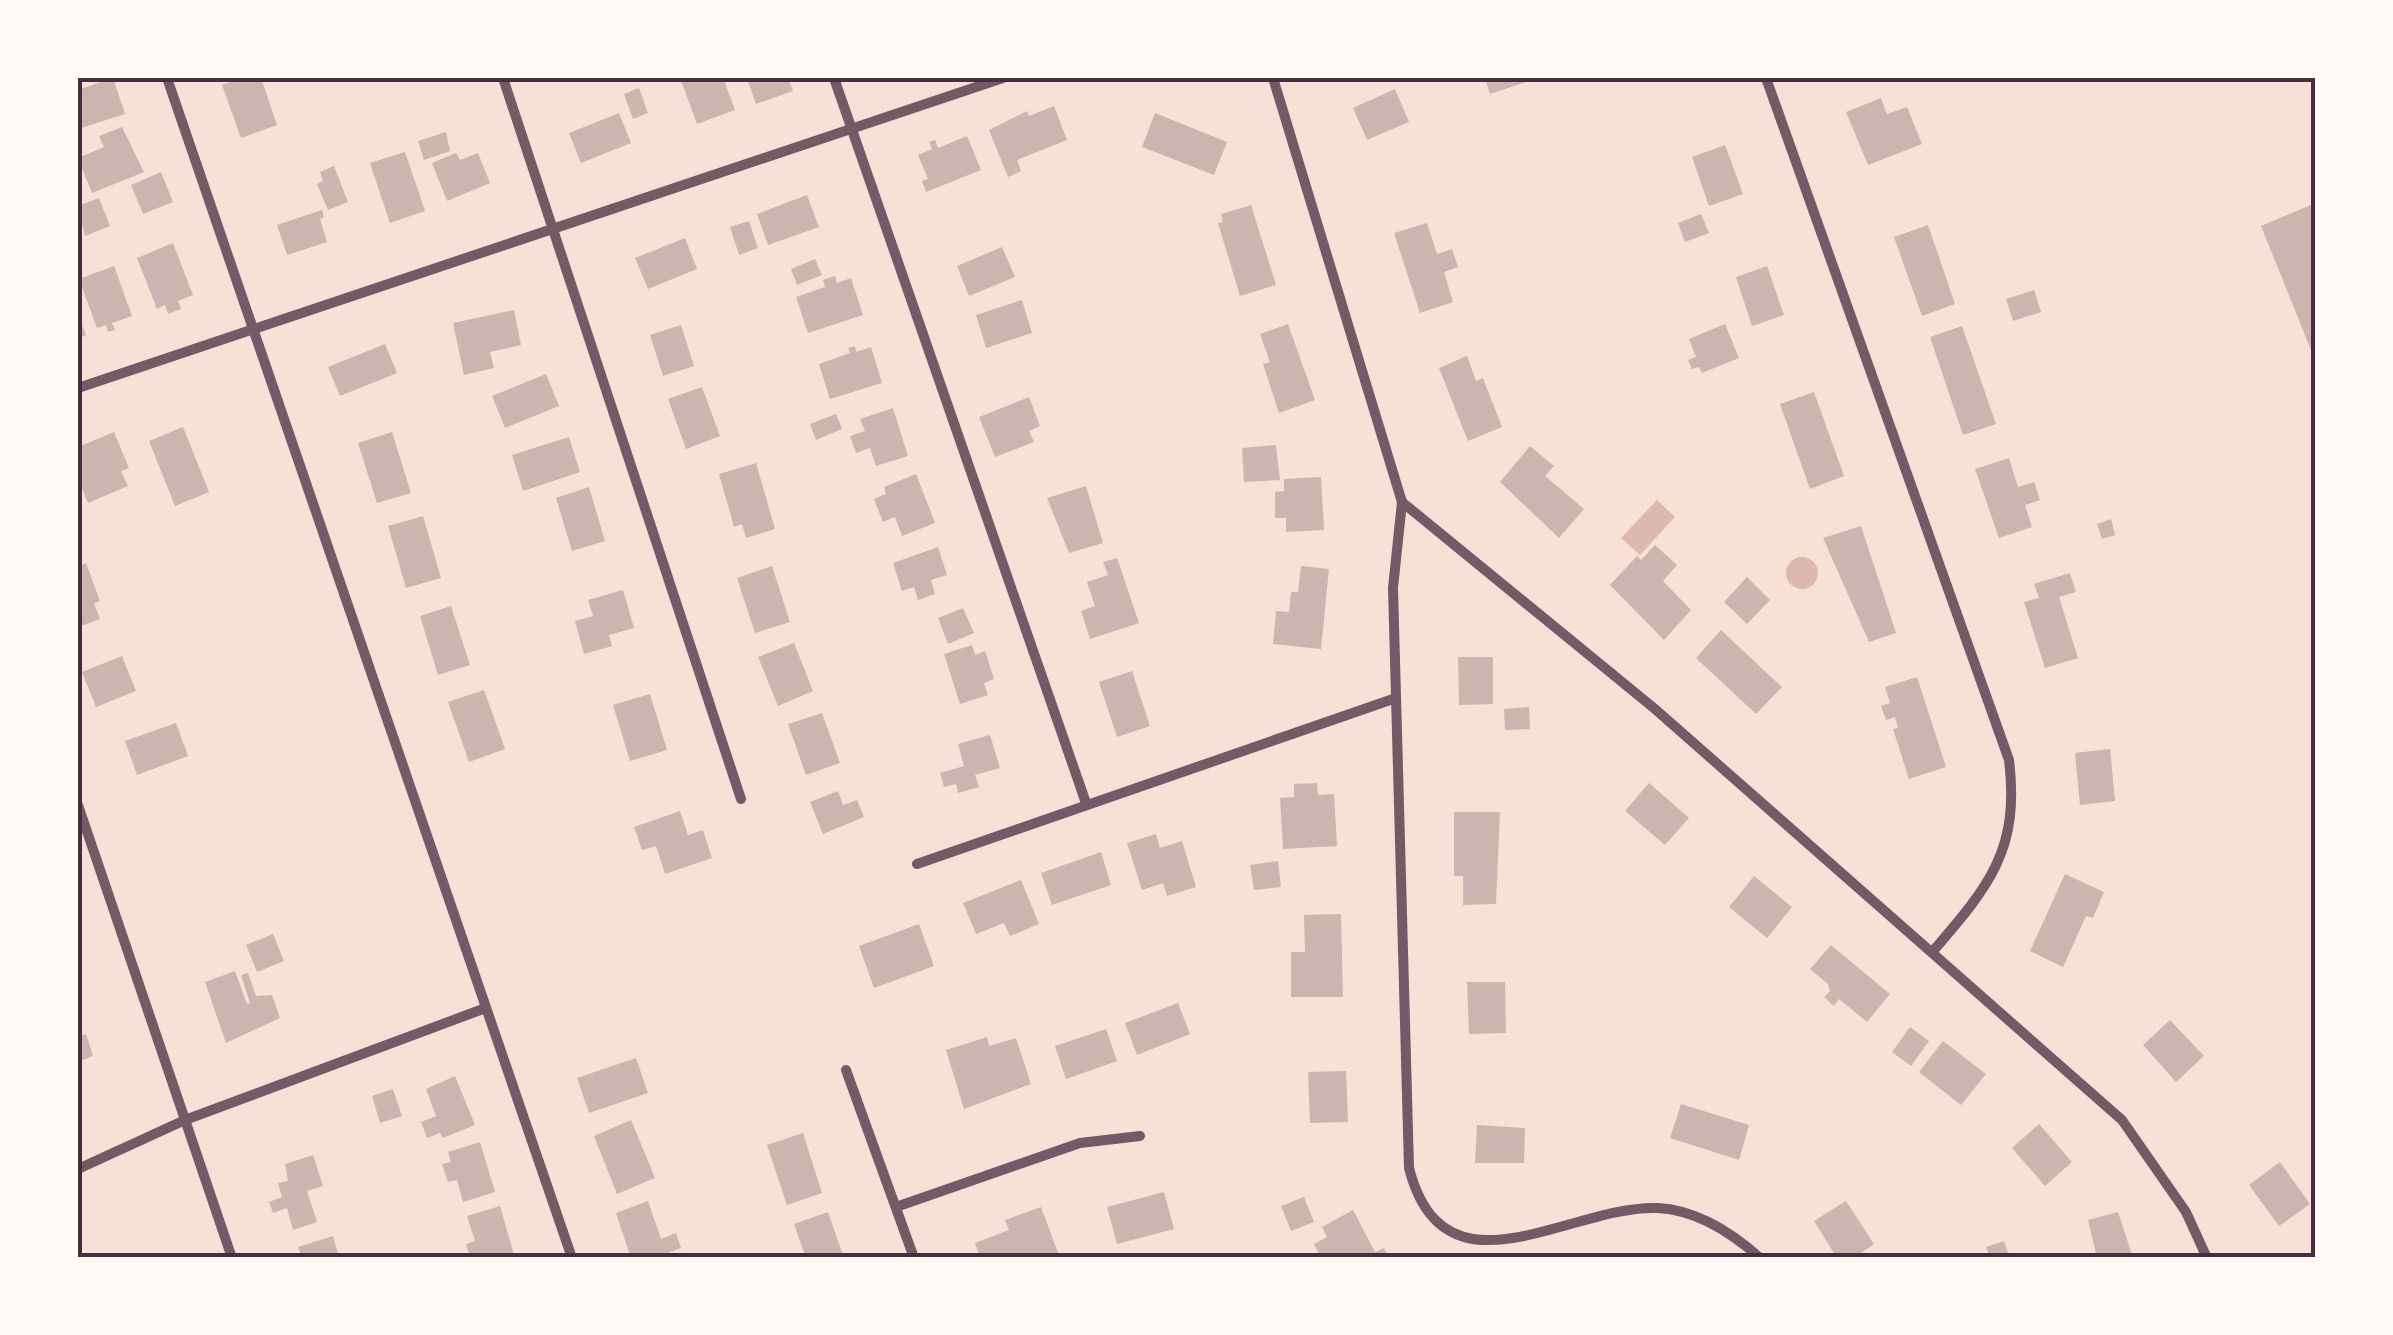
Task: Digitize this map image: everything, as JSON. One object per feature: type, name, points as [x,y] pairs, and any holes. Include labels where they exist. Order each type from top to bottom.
[{"type":"street","points":[[167,78],[483,1009],[572,1258]]},
{"type":"street","points":[[503,78],[556,229],[740,799]]},
{"type":"street","points":[[834,78],[1086,803]]},
{"type":"street","points":[[78,388],[1004,78]]},
{"type":"street","points":[[1273,78],[1402,502],[1393,588],[1409,1168],[1420,1200],[1444,1226],[1480,1242],[1529,1237],[1609,1212],[1664,1208],[1715,1225],[1760,1258]]},
{"type":"street","points":[[1766,78],[2009,760],[2011,831],[1997,868],[1984,892],[1934,950]]},
{"type":"street","points":[[1402,502],[1656,709],[1934,950],[2122,1120],[2186,1212],[2207,1258]]},
{"type":"street","points":[[917,864],[1396,698]]},
{"type":"street","points":[[78,805],[232,1258]]},
{"type":"street","points":[[78,1169],[185,1120],[483,1009]]},
{"type":"street","points":[[846,1070],[914,1258]]},
{"type":"street","points":[[896,1207],[1080,1143],[1140,1136]]},
{"type":"shaded area","points":[[1657,500],[1675,517],[1640,555],[1621,538]]},
{"type":"shaded area","points":[[1802,557],[1813,562],[1818,573],[1813,584],[1802,589],[1791,584],[1786,573],[1791,562]]},
{"type":"building","points":[[113,78],[125,114],[78,129],[78,90]]},
{"type":"building","points":[[243,78],[261,78],[277,125],[241,138],[222,85]]},
{"type":"building","points":[[680,78],[723,78],[735,110],[697,124]]},
{"type":"building","points":[[747,78],[788,78],[793,91],[756,104]]},
{"type":"building","points":[[1485,78],[1538,78],[1490,94]]},
{"type":"building","points":[[639,88],[648,113],[633,119],[624,94]]},
{"type":"building","points":[[1395,89],[1409,122],[1367,140],[1353,108]]},
{"type":"building","points":[[1881,98],[1887,114],[1907,107],[1922,144],[1868,165],[1846,112]]},
{"type":"building","points":[[1054,106],[1067,140],[1017,160],[1021,171],[1008,177],[989,130],[1027,111],[1029,116]]},
{"type":"building","points":[[619,113],[631,143],[581,163],[569,133]]},
{"type":"building","points":[[1155,113],[1227,142],[1214,175],[1142,147]]},
{"type":"building","points":[[122,127],[144,172],[92,193],[78,158],[104,147],[99,136]]},
{"type":"building","points":[[446,132],[450,151],[424,160],[418,141]]},
{"type":"building","points":[[967,136],[981,170],[926,192],[922,181],[928,179],[918,155],[932,149],[929,142],[935,140],[938,148]]},
{"type":"building","points":[[1725,145],[1743,194],[1709,206],[1692,157]]},
{"type":"building","points":[[405,152],[425,211],[390,223],[370,163]]},
{"type":"building","points":[[456,153],[460,160],[478,153],[490,183],[447,201],[432,163]]},
{"type":"building","points":[[334,166],[348,202],[328,210],[317,184],[323,181],[320,172]]},
{"type":"building","points":[[161,172],[173,202],[143,214],[131,185]]},
{"type":"building","points":[[807,195],[819,227],[768,245],[757,214]]},
{"type":"building","points":[[99,198],[110,226],[85,236],[78,206]]},
{"type":"building","points":[[2313,204],[2316,210],[2315,360],[2261,226]]},
{"type":"building","points":[[1251,205],[1276,285],[1240,296],[1218,223],[1223,222],[1221,214]]},
{"type":"building","points":[[322,210],[324,217],[320,219],[327,242],[287,255],[277,225]]},
{"type":"building","points":[[1701,214],[1709,233],[1685,242],[1678,223]]},
{"type":"building","points":[[749,221],[758,248],[739,255],[730,227]]},
{"type":"building","points":[[1427,223],[1437,254],[1452,249],[1458,267],[1444,272],[1453,302],[1420,313],[1394,233]]},
{"type":"building","points":[[1928,225],[1955,304],[1922,316],[1894,237]]},
{"type":"building","points":[[685,238],[697,269],[648,289],[635,258]]},
{"type":"building","points":[[173,243],[193,295],[178,301],[181,309],[168,314],[165,305],[157,309],[137,258]]},
{"type":"building","points":[[1002,247],[1015,277],[969,296],[957,266]]},
{"type":"building","points":[[815,259],[822,275],[797,285],[791,269]]},
{"type":"building","points":[[114,266],[132,316],[112,323],[115,330],[108,332],[106,325],[97,328],[79,279]]},
{"type":"building","points":[[1767,266],[1784,315],[1752,326],[1736,277]]},
{"type":"building","points":[[835,276],[837,283],[851,278],[863,315],[808,333],[796,297],[825,287],[823,280]]},
{"type":"building","points":[[2034,290],[2041,312],[2013,321],[2006,299]]},
{"type":"building","points":[[1022,300],[1032,333],[986,348],[976,315]]},
{"type":"building","points":[[514,310],[521,345],[490,352],[494,368],[464,375],[453,323]]},
{"type":"building","points":[[78,315],[86,335],[78,339]]},
{"type":"building","points":[[1288,324],[1315,400],[1279,413],[1263,364],[1270,362],[1260,334]]},
{"type":"building","points":[[1725,324],[1739,358],[1702,373],[1699,367],[1692,369],[1688,360],[1696,357],[1689,339]]},
{"type":"building","points":[[681,325],[694,366],[663,376],[650,335]]},
{"type":"building","points":[[1962,326],[1996,424],[1963,435],[1930,337]]},
{"type":"building","points":[[385,344],[397,373],[340,396],[328,367]]},
{"type":"building","points":[[855,346],[856,352],[871,347],[882,383],[830,399],[819,364],[850,353],[848,348]]},
{"type":"building","points":[[1467,356],[1476,381],[1483,378],[1502,427],[1468,441],[1439,368]]},
{"type":"building","points":[[546,374],[559,406],[505,428],[492,396]]},
{"type":"building","points":[[702,387],[720,436],[686,449],[668,399]]},
{"type":"building","points":[[1814,392],[1844,476],[1810,489],[1780,404]]},
{"type":"building","points":[[1029,397],[1040,426],[1029,431],[1034,442],[995,457],[979,417]]},
{"type":"building","points":[[893,408],[908,456],[876,466],[870,448],[856,453],[850,436],[865,431],[860,419]]},
{"type":"building","points":[[836,414],[842,429],[816,440],[810,424]]},
{"type":"building","points":[[183,427],[209,492],[175,506],[149,441]]},
{"type":"building","points":[[114,432],[129,468],[121,471],[128,486],[88,503],[78,478],[78,447]]},
{"type":"building","points":[[392,432],[411,493],[377,503],[358,443]]},
{"type":"building","points":[[569,437],[580,472],[523,491],[512,455]]},
{"type":"building","points":[[1276,445],[1280,480],[1244,482],[1242,448]]},
{"type":"building","points":[[1530,446],[1554,466],[1545,476],[1584,509],[1559,538],[1500,482]]},
{"type":"building","points":[[2009,458],[2018,487],[2034,482],[2040,500],[2025,505],[2032,527],[1999,538],[1975,469]]},
{"type":"building","points":[[756,463],[775,529],[746,538],[742,524],[734,527],[719,474]]},
{"type":"building","points":[[916,474],[935,523],[902,536],[895,517],[883,522],[874,499],[886,494],[884,487]]},
{"type":"building","points":[[1321,477],[1324,530],[1286,532],[1286,518],[1275,518],[1275,492],[1284,491],[1284,479]]},
{"type":"building","points":[[1086,486],[1103,543],[1069,553],[1047,498]]},
{"type":"building","points":[[589,487],[605,541],[572,551],[556,498]]},
{"type":"building","points":[[423,516],[441,578],[406,588],[388,526]]},
{"type":"building","points":[[2111,519],[2115,535],[2102,539],[2097,524]]},
{"type":"building","points":[[1861,526],[1896,633],[1869,642],[1823,538]]},
{"type":"building","points":[[1655,545],[1677,565],[1663,581],[1691,610],[1664,640],[1610,585],[1637,556],[1641,560]]},
{"type":"building","points":[[938,547],[947,575],[931,580],[935,594],[918,600],[914,587],[902,591],[893,563]]},
{"type":"building","points":[[1117,558],[1139,623],[1090,639],[1081,611],[1095,606],[1087,582],[1108,575],[1103,562]]},
{"type":"building","points":[[86,563],[100,601],[94,603],[100,619],[78,627],[78,567]]},
{"type":"building","points":[[772,566],[790,622],[755,633],[737,578]]},
{"type":"building","points":[[1301,566],[1329,569],[1321,649],[1273,644],[1276,611],[1289,612],[1291,592],[1298,592]]},
{"type":"building","points":[[2070,573],[2076,592],[2059,597],[2078,658],[2045,668],[2024,602],[2039,598],[2034,584]]},
{"type":"building","points":[[1747,577],[1770,600],[1747,624],[1724,602]]},
{"type":"building","points":[[623,590],[634,628],[609,635],[612,646],[584,654],[575,621],[593,616],[588,600]]},
{"type":"building","points":[[451,606],[470,665],[438,675],[420,616]]},
{"type":"building","points":[[963,608],[974,633],[948,644],[938,618]]},
{"type":"building","points":[[1721,630],[1782,687],[1756,714],[1696,658]]},
{"type":"building","points":[[794,643],[813,691],[778,706],[758,657]]},
{"type":"building","points":[[972,645],[975,655],[985,651],[994,679],[984,683],[988,695],[960,704],[944,654]]},
{"type":"building","points":[[122,656],[136,691],[96,707],[82,672]]},
{"type":"building","points":[[1458,657],[1493,657],[1493,704],[1459,705]]},
{"type":"building","points":[[1132,671],[1150,726],[1117,737],[1099,682]]},
{"type":"building","points":[[1917,677],[1946,767],[1909,779],[1893,729],[1898,728],[1895,717],[1886,720],[1881,706],[1890,703],[1885,687]]},
{"type":"building","points":[[484,690],[505,749],[469,762],[448,702]]},
{"type":"building","points":[[650,694],[667,750],[630,761],[613,705]]},
{"type":"building","points":[[1529,707],[1530,729],[1505,730],[1504,709]]},
{"type":"building","points":[[822,713],[840,763],[806,775],[788,724]]},
{"type":"building","points":[[176,723],[188,756],[137,775],[125,741]]},
{"type":"building","points":[[990,735],[1000,768],[975,775],[979,787],[958,793],[956,784],[944,787],[940,773],[964,766],[958,744]]},
{"type":"building","points":[[2110,749],[2115,801],[2080,805],[2075,753]]},
{"type":"building","points":[[1317,783],[1318,795],[1334,794],[1337,846],[1283,849],[1280,798],[1294,797],[1294,784]]},
{"type":"building","points":[[1649,783],[1689,818],[1665,845],[1625,811]]},
{"type":"building","points":[[838,791],[843,805],[857,800],[864,817],[823,834],[810,802]]},
{"type":"building","points":[[680,811],[688,835],[703,830],[712,858],[665,874],[656,846],[642,850],[634,827]]},
{"type":"building","points":[[1454,812],[1500,812],[1496,904],[1463,905],[1463,876],[1454,876]]},
{"type":"building","points":[[1156,834],[1160,848],[1182,841],[1196,887],[1167,896],[1163,883],[1142,890],[1127,843]]},
{"type":"building","points":[[1101,852],[1111,885],[1052,905],[1041,873]]},
{"type":"building","points":[[1278,861],[1281,887],[1254,890],[1250,865]]},
{"type":"building","points":[[2065,874],[2104,892],[2093,918],[2086,916],[2063,967],[2030,951]]},
{"type":"building","points":[[1754,876],[1792,907],[1767,938],[1729,907]]},
{"type":"building","points":[[1021,880],[1039,924],[1010,936],[1004,923],[976,934],[963,903]]},
{"type":"building","points":[[1341,914],[1343,997],[1291,997],[1291,952],[1305,952],[1304,915]]},
{"type":"building","points":[[919,924],[934,966],[874,988],[859,946]]},
{"type":"building","points":[[273,934],[284,961],[257,972],[246,945]]},
{"type":"building","points":[[1831,945],[1890,994],[1867,1022],[1839,999],[1834,1006],[1824,997],[1830,991],[1828,984],[1810,969]]},
{"type":"building","points":[[235,971],[247,1004],[250,1003],[241,975],[248,973],[256,996],[272,995],[280,1018],[226,1043],[205,982]]},
{"type":"building","points":[[1467,982],[1505,982],[1506,1033],[1469,1034]]},
{"type":"building","points":[[1178,1003],[1190,1034],[1137,1055],[1125,1023]]},
{"type":"building","points":[[2170,1020],[2204,1056],[2176,1082],[2143,1045]]},
{"type":"building","points":[[1910,1027],[1929,1041],[1911,1066],[1892,1052]]},
{"type":"building","points":[[1106,1029],[1117,1061],[1066,1079],[1055,1046]]},
{"type":"building","points":[[86,1034],[93,1056],[78,1062],[78,1037]]},
{"type":"building","points":[[987,1037],[989,1046],[1016,1038],[1031,1084],[964,1109],[946,1050]]},
{"type":"building","points":[[1943,1041],[1986,1074],[1961,1105],[1919,1072]]},
{"type":"building","points":[[636,1058],[648,1093],[589,1113],[577,1078]]},
{"type":"building","points":[[1346,1071],[1348,1122],[1310,1123],[1308,1072]]},
{"type":"building","points":[[455,1076],[475,1125],[443,1138],[440,1133],[427,1138],[421,1122],[436,1116],[426,1089]]},
{"type":"building","points":[[393,1089],[402,1116],[380,1123],[372,1096]]},
{"type":"building","points":[[1681,1104],[1749,1125],[1739,1160],[1670,1138]]},
{"type":"building","points":[[631,1120],[655,1178],[617,1194],[594,1136]]},
{"type":"building","points":[[2039,1124],[2072,1162],[2045,1186],[2012,1148]]},
{"type":"building","points":[[1477,1125],[1525,1128],[1524,1163],[1475,1163]]},
{"type":"building","points":[[803,1133],[822,1193],[787,1205],[767,1145]]},
{"type":"building","points":[[480,1142],[495,1192],[463,1202],[457,1180],[448,1182],[442,1164],[451,1162],[448,1152]]},
{"type":"building","points":[[313,1155],[323,1186],[307,1191],[317,1222],[293,1230],[287,1208],[273,1213],[269,1202],[282,1197],[278,1183],[288,1181],[285,1164]]},
{"type":"building","points":[[2280,1162],[2310,1204],[2279,1226],[2249,1185]]},
{"type":"building","points":[[1164,1192],[1174,1229],[1117,1244],[1107,1207]]},
{"type":"building","points":[[1304,1197],[1314,1222],[1291,1231],[1281,1206]]},
{"type":"building","points":[[648,1201],[661,1239],[676,1233],[681,1248],[654,1258],[631,1258],[616,1213]]},
{"type":"building","points":[[1846,1201],[1874,1244],[1854,1258],[1837,1258],[1814,1221]]},
{"type":"building","points":[[500,1206],[515,1258],[470,1258],[466,1244],[475,1241],[467,1216]]},
{"type":"building","points":[[1041,1207],[1060,1258],[980,1258],[975,1243],[1009,1230],[1005,1220]]},
{"type":"building","points":[[1353,1210],[1375,1252],[1384,1248],[1389,1258],[1321,1258],[1314,1244],[1327,1237],[1322,1227]]},
{"type":"building","points":[[828,1212],[844,1258],[806,1258],[794,1224]]},
{"type":"building","points":[[2118,1212],[2133,1258],[2097,1258],[2088,1220]]},
{"type":"building","points":[[333,1236],[339,1258],[302,1258],[298,1247]]},
{"type":"building","points":[[2004,1241],[2010,1258],[1990,1258],[1986,1247]]}]
